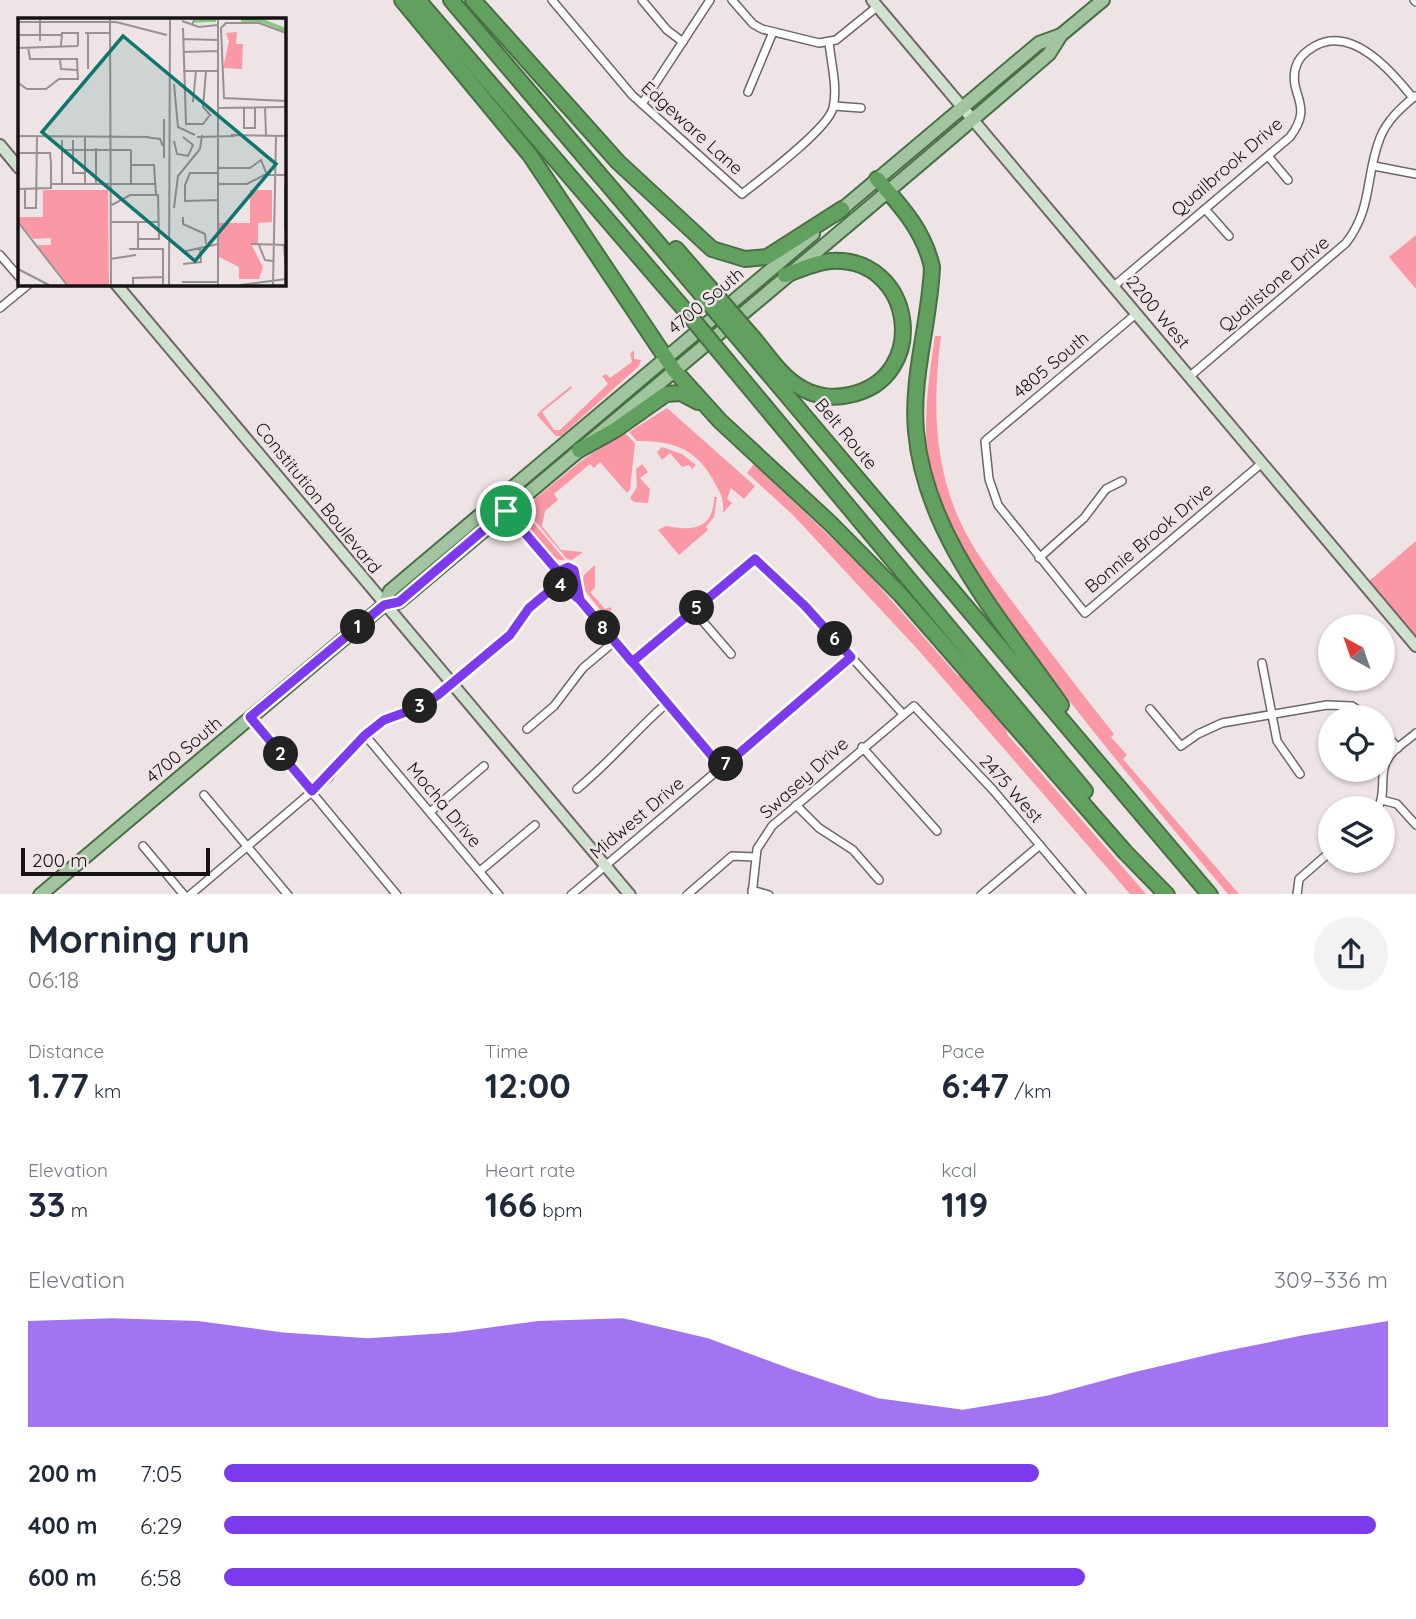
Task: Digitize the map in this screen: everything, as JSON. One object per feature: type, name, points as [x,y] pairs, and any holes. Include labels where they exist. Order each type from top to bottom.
[{"type":"highway","points":[[402,0],[544,174],[669,364],[720,421]]},
{"type":"highway","points":[[418,0],[684,309],[1169,894]]},
{"type":"highway","name":"Belt Route","points":[[451,0],[706,291],[1210,894]]},
{"type":"highway","points":[[473,0],[618,162],[712,249],[745,259],[767,257],[842,209]]},
{"type":"highway","points":[[877,179],[927,244],[932,267],[916,431],[935,510],[953,547],[1107,773]]},
{"type":"highway","points":[[750,343],[792,382],[824,396],[846,396],[867,389],[885,376],[897,358],[903,337],[902,315],[894,294],[876,274],[856,264],[835,261],[816,264],[785,275]]},
{"type":"highway","points":[[579,450],[670,393],[689,396],[720,421],[876,569],[1125,852],[1169,894]]},
{"type":"main road","name":"4700 South","points":[[40,894],[384,605],[390,591],[669,364],[889,192],[1049,54],[1061,35],[1103,0]]},
{"type":"main road","name":"4700 South","points":[[384,605],[399,602],[579,450],[669,364],[877,179],[1039,43],[1061,35]]},
{"type":"street","name":"Edgeware Lane","points":[[552,0],[642,104],[742,194],[819,130],[834,106]]},
{"type":"street","points":[[642,0],[667,30],[683,42]]},
{"type":"street","points":[[642,104],[710,0]]},
{"type":"street","points":[[732,0],[753,24],[809,42],[829,43],[875,3]]},
{"type":"street","name":"2200 West","points":[[875,3],[1416,646]]},
{"type":"street","points":[[748,92],[773,32]]},
{"type":"street","points":[[829,43],[834,106],[861,108]]},
{"type":"street","name":"Quailbrook Drive","points":[[1114,286],[1268,156],[1296,129],[1302,109],[1295,71],[1306,52],[1321,43],[1353,46],[1384,64],[1415,97]]},
{"type":"street","name":"Quailstone Drive","points":[[1189,377],[1346,243],[1364,211],[1386,127],[1394,115],[1415,97]]},
{"type":"street","points":[[0,145],[18,167]]},
{"type":"street","points":[[1268,156],[1288,180]]},
{"type":"street","points":[[1374,166],[1416,174]]},
{"type":"street","points":[[1205,209],[1229,236]]},
{"type":"street","points":[[0,254],[18,277]]},
{"type":"street","points":[[0,308],[25,285]]},
{"type":"street","name":"Constitution Boulevard","points":[[117,285],[630,894]]},
{"type":"street","name":"4805 South","points":[[985,440],[1136,314]]},
{"type":"street","name":"Bonnie Brook Drive","points":[[985,440],[989,479],[998,505],[1085,613],[1262,463]]},
{"type":"street","points":[[1039,558],[1084,518],[1106,489],[1122,481]]},
{"type":"street","points":[[506,511],[559,571],[561,585],[580,600],[722,768]]},
{"type":"street","points":[[632,662],[755,559],[805,606],[902,713]]},
{"type":"street","points":[[559,571],[570,568],[576,573],[580,600]]},
{"type":"street","points":[[190,894],[312,791],[365,735],[384,720],[429,702],[510,635],[529,608],[561,585],[576,580]]},
{"type":"street","points":[[694,611],[731,654]]},
{"type":"street","points":[[527,729],[554,706],[583,668],[615,641]]},
{"type":"street","name":"Midwest Drive","points":[[571,894],[851,657]]},
{"type":"street","points":[[1262,663],[1270,715],[1282,751],[1300,774]]},
{"type":"street","points":[[577,789],[609,762],[633,732],[667,703]]},
{"type":"street","name":"Swasey Drive","points":[[752,892],[755,857],[766,833],[862,747],[914,706]]},
{"type":"street","name":"2475 West","points":[[914,706],[993,790],[1082,894]]},
{"type":"street","points":[[1150,709],[1181,746],[1210,727],[1318,707]]},
{"type":"street","points":[[250,717],[397,894]]},
{"type":"street","points":[[1382,796],[1385,764],[1398,748],[1416,733]]},
{"type":"street","name":"Mocha Drive","points":[[365,735],[499,894]]},
{"type":"street","points":[[1395,745],[1398,748]]},
{"type":"street","points":[[862,747],[937,831]]},
{"type":"street","points":[[430,811],[484,766]]},
{"type":"street","points":[[204,794],[288,894]]},
{"type":"street","points":[[1395,803],[1416,825]]},
{"type":"street","points":[[796,805],[818,828],[853,850],[879,880]]},
{"type":"street","points":[[480,871],[535,825]]},
{"type":"street","points":[[984,894],[1040,845]]},
{"type":"street","points":[[143,846],[184,894]]},
{"type":"street","points":[[687,894],[732,856],[755,857]]},
{"type":"street","points":[[1297,894],[1297,882],[1318,863]]},
{"type":"street","points":[[752,892],[769,894]]},
{"type":"shaded area","points":[[1416,235],[1416,289],[1389,257]]},
{"type":"shaded area","points":[[935,336],[941,336],[936,406],[940,452],[950,497],[965,532],[995,578],[1114,734],[1111,737],[1127,755],[1123,759],[1239,894],[1228,894],[1097,736],[1022,638],[959,545],[940,505],[929,465],[926,428]]},
{"type":"shaded area","points":[[634,350],[634,359],[641,360],[639,366],[561,436],[556,436],[537,415],[571,386],[572,388],[542,412],[554,430],[560,430],[608,384],[602,376],[606,374],[610,378],[632,362],[630,354]]},
{"type":"shaded area","points":[[667,408],[755,486],[744,499],[731,488],[727,499],[732,503],[723,513],[719,491],[697,459],[680,448],[661,442],[637,441],[629,432]]},
{"type":"shaded area","points":[[624,432],[635,443],[630,490],[627,493],[600,462],[594,468],[590,464],[554,494],[558,500],[545,511],[542,526],[561,550],[583,552],[572,560],[567,559],[524,508],[581,461]]},
{"type":"shaded area","points":[[662,447],[682,454],[696,465],[692,469],[689,465],[682,467],[670,453],[662,460],[657,452]]},
{"type":"shaded area","points":[[642,464],[648,472],[640,478],[650,489],[648,503],[634,502],[630,498],[637,487],[636,469]]},
{"type":"shaded area","points":[[754,464],[863,568],[958,676],[961,674],[1006,726],[1007,734],[1146,894],[1130,894],[920,652],[793,515],[747,473]]},
{"type":"shaded area","points":[[714,497],[717,497],[714,517],[706,527],[708,530],[679,555],[658,530],[666,526],[699,526],[710,516]]},
{"type":"shaded area","points":[[522,509],[568,561],[554,559],[518,516]]},
{"type":"shaded area","points":[[1416,541],[1416,637],[1369,581]]},
{"type":"shaded area","points":[[595,565],[595,588],[590,592],[605,609],[611,607],[611,612],[606,617],[582,587],[584,575]]},
{"type":"route","points":[[506,511],[399,602],[384,605],[250,717],[312,791],[328,778],[349,750],[365,735],[384,720],[420,707],[438,695],[510,635],[529,608],[559,583],[580,600],[632,662],[755,559],[805,606],[851,657],[722,768],[632,662],[615,641],[580,600],[574,570],[568,567],[559,571],[554,567],[506,511]]}]
